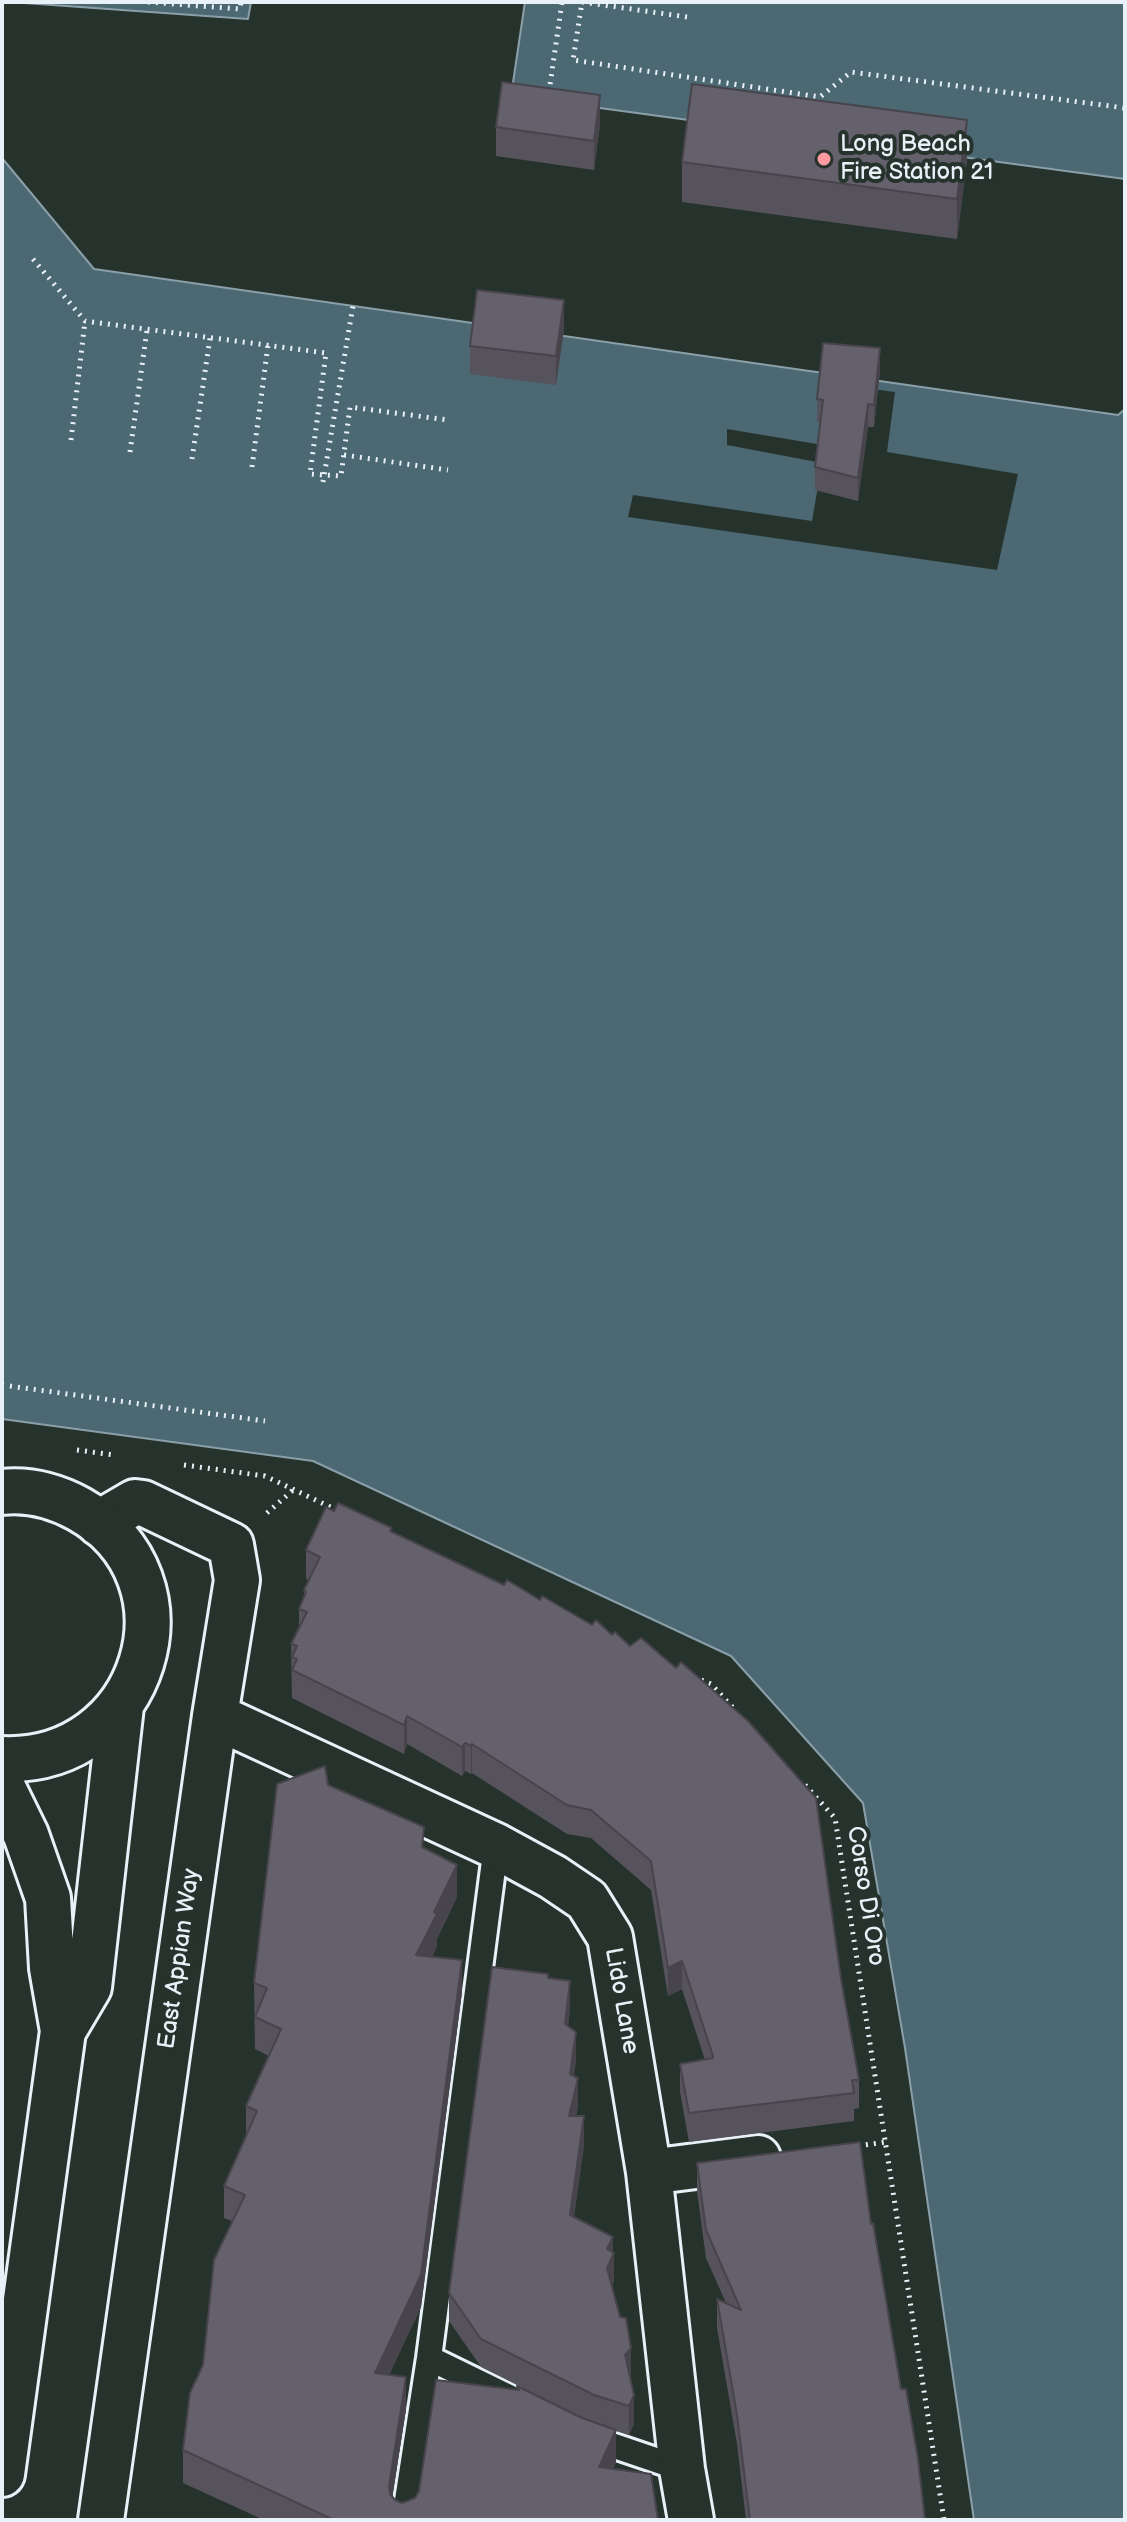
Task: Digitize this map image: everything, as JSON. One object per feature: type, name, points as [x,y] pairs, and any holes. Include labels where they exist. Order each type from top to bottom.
[{"type":"street","points":[[2,1492],[23,1491],[55,1498],[99,1523],[122,1547],[131,1562],[146,1610],[146,1644],[134,1684],[121,1706],[98,1730],[70,1748],[37,1757],[2,1759]]},
{"type":"street","name":"East Appian Way","points":[[99,1523],[135,1502],[231,1545],[237,1580],[101,2520]]},
{"type":"street","points":[[63,2031],[89,1987],[121,1706]]},
{"type":"street","name":"Lido Lane","points":[[215,1716],[496,1846],[553,1877],[587,1900],[610,1937],[649,2172],[682,2469],[691,2520]]},
{"type":"street","points":[[2,1786],[26,1835],[48,1898],[52,1968],[63,2031],[2,2474]]},
{"type":"street","points":[[649,2172],[872,2144]]},
{"type":"lane","points":[[404,2520],[429,2358],[496,1846]]},
{"type":"lane","points":[[429,2358],[535,2411]]},
{"type":"lane","points":[[562,2424],[588,2437],[682,2469]]},
{"type":"path","points":[[148,2],[240,9],[241,2]]},
{"type":"path","points":[[547,101],[562,2]]},
{"type":"path","points":[[687,17],[582,2],[573,60],[820,97],[851,72],[1125,108]]},
{"type":"path","points":[[818,100],[855,73]]},
{"type":"path","points":[[33,259],[85,321],[326,353],[310,474],[341,476],[350,407],[448,420]]},
{"type":"path","points":[[323,482],[353,306]]},
{"type":"path","points":[[71,440],[85,321]]},
{"type":"path","points":[[130,452],[147,330]]},
{"type":"path","points":[[192,459],[210,338]]},
{"type":"path","points":[[252,467],[268,345]]},
{"type":"path","points":[[344,455],[448,470]]},
{"type":"path","points":[[2,1385],[265,1421]]},
{"type":"path","points":[[293,1490],[351,1517]]},
{"type":"path","points":[[682,1671],[711,1684],[742,1718]]},
{"type":"path","name":"Corso Di Oro","points":[[804,1785],[835,1818],[872,2144],[944,2520]]},
{"type":"water","points":[[10,2],[251,2],[248,19]]},
{"type":"water","points":[[525,2],[1125,2],[1125,179],[511,96]]},
{"type":"water","points":[[2,158],[94,269],[1118,415],[1125,409],[1125,2520],[974,2520],[905,2048],[863,1803],[731,1656],[313,1461],[2,1419]]},
{"type":"pier","points":[[826,383],[895,392],[887,452],[1018,474],[997,570],[628,517],[633,495],[812,521],[822,463],[727,445],[727,429],[817,444]]},
{"type":"building","points":[[502,82],[600,95],[594,141],[496,127]]},
{"type":"building","points":[[692,84],[967,120],[957,199],[682,162]]},
{"type":"building","points":[[477,290],[564,300],[556,356],[470,346]]},
{"type":"building","points":[[823,343],[880,348],[874,405],[868,404],[858,478],[815,467],[823,400],[817,399]]},
{"type":"building","points":[[338,1503],[504,1585],[507,1580],[540,1600],[542,1596],[592,1625],[596,1620],[630,1646],[641,1638],[676,1668],[681,1662],[748,1721],[816,1798],[841,1979],[859,2080],[852,2080],[854,2093],[689,2113],[680,2064],[713,2056],[682,1961],[668,1968],[651,1861],[591,1810],[567,1805],[472,1744],[465,1743],[462,1747],[407,1716],[404,1725],[292,1670],[297,1659],[292,1657],[297,1646],[291,1644],[307,1612],[299,1609],[306,1592],[304,1590],[320,1557],[306,1550],[326,1507],[334,1511]]},
{"type":"building","points":[[325,1766],[328,1785],[424,1827],[422,1847],[457,1865],[416,1955],[462,1960],[421,2275],[375,2373],[406,2377],[390,2494],[402,2503],[415,2498],[419,2491],[436,2380],[519,2390],[517,2386],[582,2418],[616,2430],[599,2467],[651,2474],[658,2520],[334,2520],[183,2450],[190,2393],[203,2365],[214,2260],[245,2195],[224,2186],[257,2111],[246,2106],[281,2029],[255,2017],[267,1988],[254,1983],[277,1784]]},
{"type":"building","points":[[492,1967],[548,1974],[548,1978],[570,1981],[565,2024],[576,2032],[570,2074],[578,2078],[569,2116],[584,2116],[570,2215],[613,2237],[607,2249],[614,2253],[607,2268],[620,2317],[626,2318],[631,2348],[625,2355],[634,2395],[629,2406],[594,2395],[481,2339],[449,2293]]},
{"type":"building","points":[[860,2142],[871,2224],[901,2389],[906,2389],[925,2520],[750,2520],[737,2415],[717,2299],[741,2310],[706,2230],[697,2163]]},
{"type":"place","name":"Long Beach Fire Station 21","points":[[824,159]]}]
